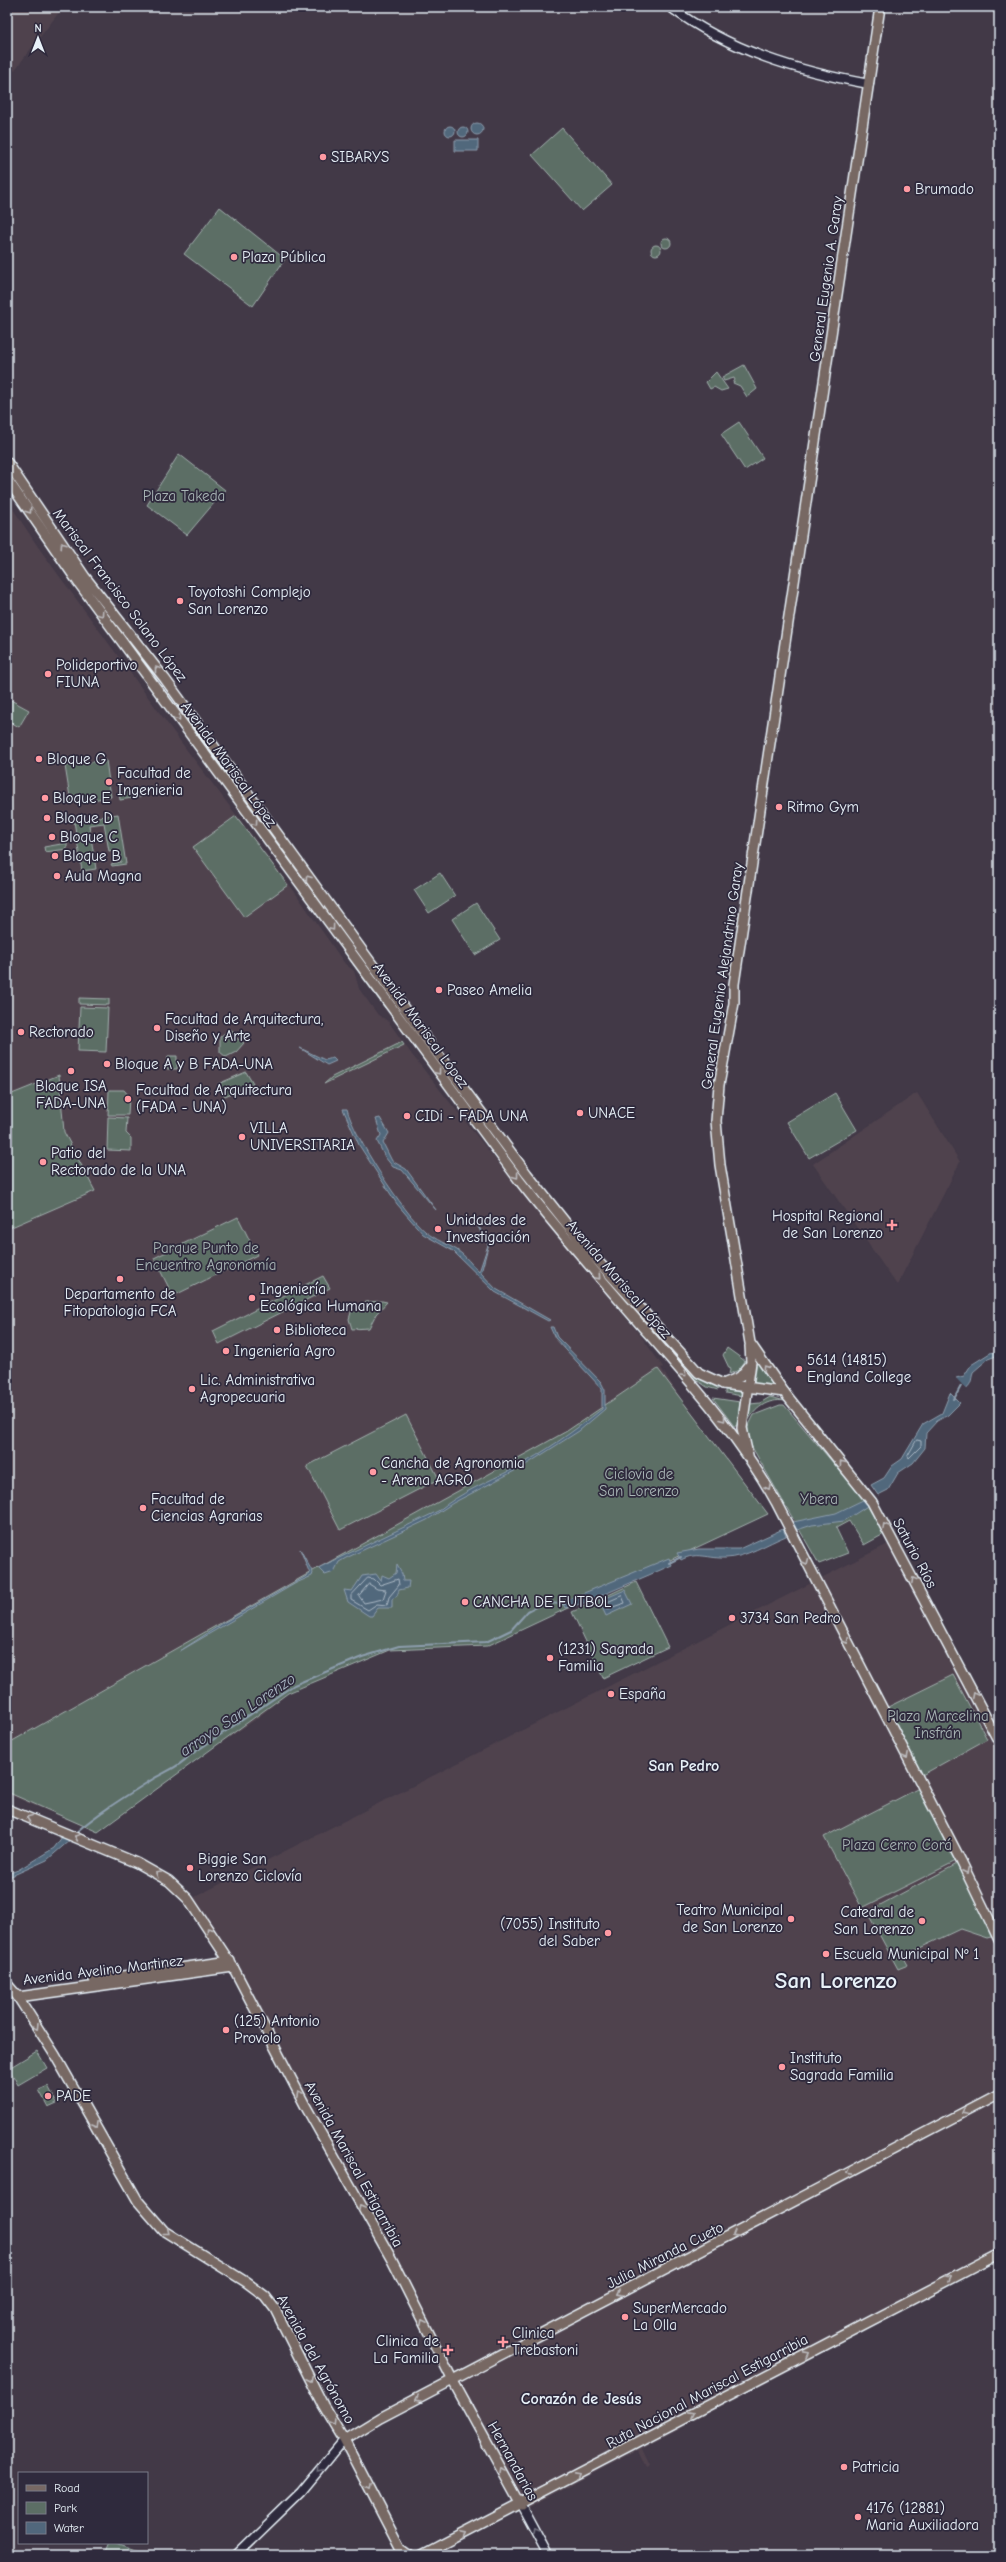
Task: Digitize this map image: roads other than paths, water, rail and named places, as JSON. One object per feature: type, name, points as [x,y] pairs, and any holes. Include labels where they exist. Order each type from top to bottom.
[{"type":"main road","points":[[670,7],[734,44],[777,63],[869,84]]},
{"type":"main road","name":"General Eugenio A. Garay","points":[[800,554],[880,7]]},
{"type":"main road","name":"Mariscal Francisco Solano López","points":[[7,462],[85,577],[165,679],[254,802]]},
{"type":"main road","name":"Avenida Mariscal López","points":[[7,479],[78,582],[514,1174],[579,1255],[698,1389],[748,1455],[798,1544],[815,1581],[958,1854],[999,1940]]},
{"type":"main road","name":"General Eugenio Alejandrino Garay","points":[[784,1392],[750,1343],[717,1141],[718,1102],[800,554]]},
{"type":"main road","name":"Avenida Mariscal López","points":[[254,802],[526,1174],[585,1248],[689,1365],[699,1373],[723,1384],[747,1388]]},
{"type":"main road","points":[[748,1455],[742,1428],[751,1362],[750,1343]]},
{"type":"main road","points":[[723,1384],[740,1377],[751,1362]]},
{"type":"main road","points":[[747,1388],[784,1392]]},
{"type":"main road","name":"Saturio Ríos","points":[[784,1392],[866,1494],[877,1511],[999,1742]]},
{"type":"main road","name":"Avenida Mariscal Estigarribia","points":[[7,1809],[103,1848],[155,1872],[168,1880],[188,1899],[232,1964],[306,2107],[392,2260],[453,2381]]},
{"type":"main road","name":"Avenida Avelino Martinez","points":[[18,1997],[232,1964]]},
{"type":"main road","name":"Avenida del Agrónomo","points":[[7,1984],[18,1997],[59,2062],[138,2201],[164,2231],[265,2296],[281,2320],[323,2405],[344,2440],[402,2551]]},
{"type":"main road","name":"Julia Miranda Cueto","points":[[344,2440],[380,2418],[999,2094]]},
{"type":"main road","name":"Ruta Nacional Mariscal Estigarribia","points":[[424,2554],[521,2505],[999,2254]]},
{"type":"main road","name":"Hernandarias","points":[[453,2381],[548,2555]]},
{"type":"main road","points":[[236,2555],[301,2492],[344,2440]]},
{"type":"main road","points":[[402,2551],[410,2555]]},
{"type":"water","points":[[475,123],[479,123],[483,129],[479,135],[475,135],[471,131],[471,127]]},
{"type":"water","points":[[448,126],[452,126],[454,127],[454,135],[448,136],[445,133],[445,129]]},
{"type":"water","points":[[461,127],[465,127],[468,132],[465,137],[461,137],[458,134],[458,130]]},
{"type":"water","points":[[455,140],[478,140],[478,151],[455,151]]},
{"type":"water","points":[[300,1048],[325,1060],[333,1058],[336,1061],[327,1065]]},
{"type":"water","points":[[343,1109],[347,1109],[359,1137],[380,1174],[417,1223],[430,1235],[460,1252],[479,1272],[488,1245],[477,1225],[470,1224],[477,1224],[489,1243],[481,1273],[496,1289],[550,1320],[548,1321],[495,1292],[453,1251],[423,1234],[397,1204],[359,1145]]},
{"type":"water","points":[[380,1118],[389,1133],[383,1143],[392,1161],[406,1169],[436,1210],[402,1170],[393,1167],[385,1157],[377,1141],[381,1135],[376,1119]]},
{"type":"water","points":[[550,1327],[553,1327],[557,1337],[601,1382],[605,1390],[605,1409],[579,1431],[524,1466],[453,1503],[427,1520],[346,1558],[339,1562],[334,1572],[325,1575],[318,1568],[438,1511],[465,1493],[536,1456],[602,1409],[602,1389],[555,1338]]},
{"type":"water","points":[[999,1351],[999,1355],[988,1359],[973,1372],[971,1382],[968,1387],[963,1390],[956,1384],[956,1378],[964,1376],[971,1365],[990,1353]]},
{"type":"water","points":[[950,1393],[960,1403],[948,1415],[937,1421],[926,1433],[925,1448],[913,1463],[898,1473],[888,1490],[878,1495],[871,1485],[884,1478],[892,1466],[902,1459],[923,1424],[942,1413]]},
{"type":"water","points":[[865,1499],[869,1505],[844,1521],[812,1525],[797,1530],[793,1522],[836,1513]]},
{"type":"water","points":[[783,1529],[786,1536],[741,1556],[720,1558],[692,1556],[681,1560],[677,1553],[699,1549],[739,1549]]},
{"type":"water","points":[[300,1549],[313,1573],[312,1576],[296,1583],[180,1651],[223,1623],[310,1574]]},
{"type":"water","points":[[669,1558],[672,1565],[584,1603],[565,1608],[562,1602]]},
{"type":"water","points":[[397,1565],[402,1574],[403,1581],[409,1581],[408,1588],[399,1590],[397,1596],[392,1599],[392,1608],[378,1608],[372,1616],[369,1616],[348,1602],[344,1590],[352,1591],[362,1576],[376,1574],[381,1581],[382,1575],[389,1578],[396,1573]]},
{"type":"water","points":[[625,1590],[632,1604],[606,1616],[599,1601]]},
{"type":"water","points":[[62,1837],[70,1840],[47,1860],[7,1878],[7,1874],[18,1870],[54,1848]]},
{"type":"waterway","name":"arroyo San Lorenzo","points":[[954,1399],[961,1386]]},
{"type":"waterway","name":"arroyo San Lorenzo","points":[[669,1563],[681,1557]]},
{"type":"waterway","name":"arroyo San Lorenzo","points":[[74,1834],[112,1805],[176,1766],[294,1685],[362,1657],[399,1646],[486,1642],[511,1630],[528,1611],[543,1603],[565,1604]]},
{"type":"place","name":"SIBARYS","points":[[323,157]]},
{"type":"place","name":"Brumado","points":[[907,189]]},
{"type":"place","name":"Plaza Pública","points":[[234,257]]},
{"type":"place","name":"Toyotoshi Complejo San Lorenzo","points":[[180,601]]},
{"type":"place","name":"Polideportivo FIUNA","points":[[48,674]]},
{"type":"place","name":"Bloque G","points":[[39,759]]},
{"type":"place","name":"Facultad de Ingenieria","points":[[109,782]]},
{"type":"place","name":"Bloque E","points":[[45,798]]},
{"type":"place","name":"Ritmo Gym","points":[[779,807]]},
{"type":"place","name":"Bloque D","points":[[47,818]]},
{"type":"place","name":"Bloque C","points":[[52,837]]},
{"type":"place","name":"Bloque B","points":[[55,856]]},
{"type":"place","name":"Aula Magna","points":[[57,876]]},
{"type":"place","name":"Paseo Amelia","points":[[439,990]]},
{"type":"place","name":"Facultad de Arquitectura, Diseño y Arte","points":[[157,1028]]},
{"type":"place","name":"Rectorado","points":[[21,1032]]},
{"type":"place","name":"Bloque A y B FADA-UNA","points":[[107,1064]]},
{"type":"place","name":"Bloque ISA FADA-UNA","points":[[71,1071]]},
{"type":"place","name":"Facultad de Arquitectura (FADA - UNA)","points":[[128,1099]]},
{"type":"place","name":"UNACE","points":[[580,1113]]},
{"type":"place","name":"CIDi - FADA UNA","points":[[407,1116]]},
{"type":"place","name":"VILLA UNIVERSITARIA","points":[[242,1137]]},
{"type":"place","name":"Patio del Rectorado de la UNA","points":[[43,1162]]},
{"type":"place","name":"Hospital Regional de San Lorenzo","points":[[892,1225]]},
{"type":"place","name":"Unidades de Investigación","points":[[438,1229]]},
{"type":"place","name":"Departamento de Fitopatologia FCA","points":[[120,1279]]},
{"type":"place","name":"Ingeniería Ecológica Humana","points":[[252,1298]]},
{"type":"place","name":"Biblioteca","points":[[277,1330]]},
{"type":"place","name":"Ingeniería Agro","points":[[226,1351]]},
{"type":"place","name":"5614 (14815) England College","points":[[799,1369]]},
{"type":"place","name":"Lic. Administrativa Agropecuaria","points":[[192,1389]]},
{"type":"place","name":"Cancha de Agronomia - Arena AGRO","points":[[373,1472]]},
{"type":"place","name":"Facultad de Ciencias Agrarias","points":[[143,1508]]},
{"type":"place","name":"CANCHA DE FUTBOL","points":[[465,1602]]},
{"type":"place","name":"3734 San Pedro","points":[[732,1618]]},
{"type":"place","name":"(1231) Sagrada Familia","points":[[550,1658]]},
{"type":"place","name":"España","points":[[611,1694]]},
{"type":"place","name":"Biggie San Lorenzo Ciclovía","points":[[190,1868]]},
{"type":"place","name":"Teatro Municipal de San Lorenzo","points":[[791,1919]]},
{"type":"place","name":"Catedral de San Lorenzo","points":[[922,1921]]},
{"type":"place","name":"(7055) Instituto del Saber","points":[[608,1933]]},
{"type":"place","name":"Escuela Municipal Nº 1","points":[[826,1954]]},
{"type":"place","name":"(125) Antonio Provolo","points":[[226,2030]]},
{"type":"place","name":"Instituto Sagrada Familia","points":[[782,2067]]},
{"type":"place","name":"PADE","points":[[48,2096]]},
{"type":"place","name":"SuperMercado La Olla","points":[[625,2317]]},
{"type":"place","name":"Clinica Trebastoni","points":[[503,2342]]},
{"type":"place","name":"Clinica de La Familia","points":[[448,2350]]},
{"type":"place","name":"Patricia","points":[[844,2467]]},
{"type":"place","name":"4176 (12881) Maria Auxiliadora","points":[[858,2517]]},
{"type":"district","name":"San Pedro","points":[[684,1765]]},
{"type":"district","name":"San Lorenzo","points":[[836,1980]]},
{"type":"district","name":"Corazón de Jesús","points":[[581,2398]]},
{"type":"park label","name":"Plaza Takeda","points":[[184,496]]},
{"type":"park label","name":"Parque Punto de Encuentro Agronomía","points":[[206,1256]]},
{"type":"park label","name":"Ciclovia de San Lorenzo","points":[[639,1482]]},
{"type":"park label","name":"Ybera","points":[[819,1499]]},
{"type":"park label","name":"Plaza Marcelina Insfrán","points":[[938,1724]]},
{"type":"park label","name":"Plaza Cerro Corá","points":[[897,1845]]}]
